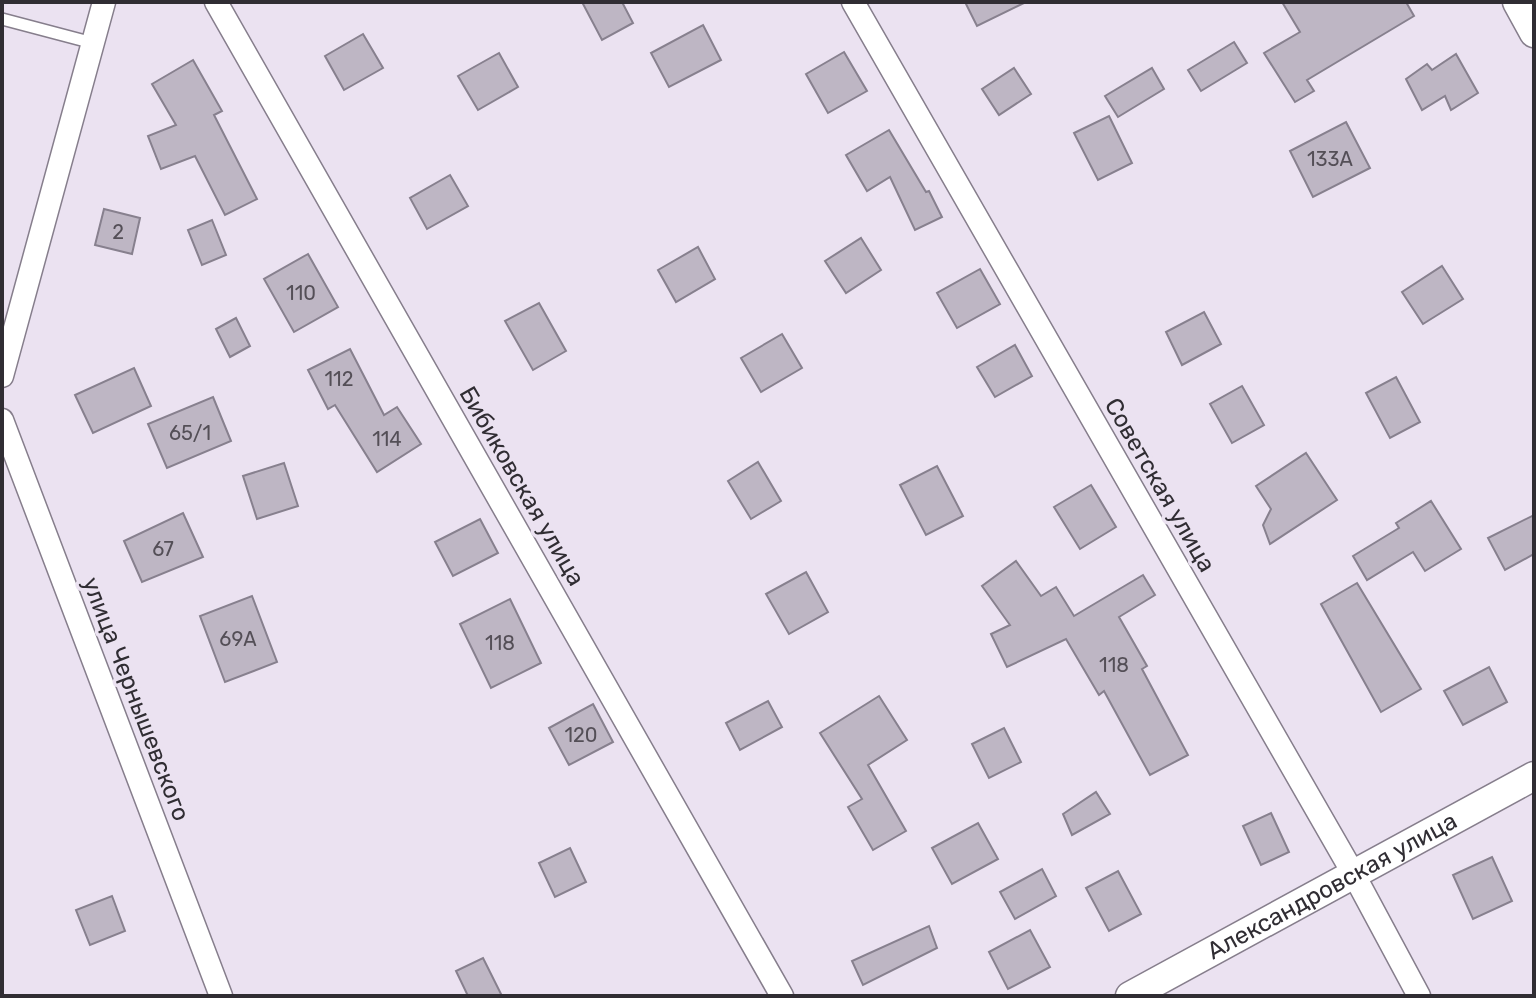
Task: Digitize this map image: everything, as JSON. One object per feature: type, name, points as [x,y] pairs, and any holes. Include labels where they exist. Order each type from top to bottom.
[{"type":"street","points":[[2,376],[104,2]]},
{"type":"street","name":"Бибиковская улица","points":[[216,2],[782,996]]},
{"type":"street","name":"Советская улица","points":[[853,2],[1353,873],[1419,996]]},
{"type":"street","name":"улица Чернышевского","points":[[2,420],[221,996]]},
{"type":"street","name":"Александровская улица","points":[[1130,996],[1534,776]]},
{"type":"lane","points":[[2,19],[94,43]]},
{"type":"building","points":[[582,2],[622,2],[633,23],[602,40]]},
{"type":"building","points":[[965,2],[1026,2],[977,26]]},
{"type":"building","points":[[1282,2],[1406,2],[1414,16],[1307,80],[1314,91],[1295,102],[1264,53],[1300,32]]},
{"type":"building","points":[[703,25],[721,60],[669,87],[651,53]]},
{"type":"building","points":[[363,34],[383,68],[344,90],[325,56]]},
{"type":"building","points":[[1234,42],[1247,63],[1201,91],[1188,70]]},
{"type":"building","points":[[844,52],[867,91],[828,113],[806,74]]},
{"type":"building","points":[[499,53],[518,87],[478,110],[458,76]]},
{"type":"building","points":[[1456,54],[1478,93],[1451,110],[1445,96],[1422,110],[1406,79],[1427,64],[1432,70]]},
{"type":"building","points":[[193,60],[222,111],[214,115],[257,199],[225,215],[195,156],[161,169],[148,136],[176,125],[152,84]]},
{"type":"building","points":[[1014,68],[1031,94],[999,115],[982,89]]},
{"type":"building","points":[[1152,68],[1164,89],[1118,117],[1105,96]]},
{"type":"building","points":[[1109,116],[1132,163],[1098,180],[1074,133]]},
{"type":"building","points":[[1346,122],[1370,168],[1313,197],[1290,151]]},
{"type":"building","points":[[889,130],[926,192],[929,191],[942,217],[915,230],[890,177],[867,191],[846,155]]},
{"type":"building","points":[[450,175],[468,206],[427,229],[410,198]]},
{"type":"building","points":[[104,209],[140,218],[132,254],[95,245]]},
{"type":"building","points":[[212,220],[226,255],[202,265],[188,230]]},
{"type":"building","points":[[861,238],[881,270],[846,293],[825,261]]},
{"type":"building","points":[[698,247],[715,279],[676,302],[658,270]]},
{"type":"building","points":[[308,254],[338,307],[294,332],[264,279]]},
{"type":"building","points":[[1442,266],[1463,299],[1423,324],[1402,292]]},
{"type":"building","points":[[980,269],[1000,304],[957,328],[937,293]]},
{"type":"building","points":[[539,303],[566,351],[533,370],[505,321]]},
{"type":"building","points":[[1204,312],[1221,344],[1182,365],[1166,332]]},
{"type":"building","points":[[236,318],[250,346],[230,357],[216,329]]},
{"type":"building","points":[[782,334],[802,368],[761,392],[741,358]]},
{"type":"building","points":[[1015,345],[1032,376],[995,397],[977,367]]},
{"type":"building","points":[[350,349],[384,415],[397,407],[421,444],[377,472],[335,405],[328,409],[308,370]]},
{"type":"building","points":[[134,368],[151,406],[93,433],[75,395]]},
{"type":"building","points":[[1396,377],[1420,422],[1390,438],[1366,393]]},
{"type":"building","points":[[1242,386],[1264,425],[1232,443],[1210,404]]},
{"type":"building","points":[[213,397],[231,441],[167,468],[148,424]]},
{"type":"building","points":[[1306,453],[1337,500],[1270,544],[1263,525],[1271,509],[1256,486]]},
{"type":"building","points":[[758,462],[781,501],[751,519],[728,481]]},
{"type":"building","points":[[284,463],[298,506],[257,519],[243,476]]},
{"type":"building","points":[[937,466],[963,516],[926,535],[900,485]]},
{"type":"building","points":[[1091,485],[1116,527],[1080,549],[1054,507]]},
{"type":"building","points":[[1431,501],[1461,549],[1425,571],[1413,552],[1367,580],[1353,556],[1399,528],[1396,523]]},
{"type":"building","points":[[183,513],[203,557],[142,582],[124,541]]},
{"type":"building","points":[[1534,515],[1534,554],[1505,570],[1488,538]]},
{"type":"building","points":[[480,519],[498,553],[453,576],[435,542]]},
{"type":"building","points":[[1016,561],[1041,596],[1056,587],[1074,616],[1143,575],[1155,595],[1119,617],[1147,666],[1142,669],[1188,755],[1150,775],[1104,691],[1099,695],[1066,639],[1007,667],[991,634],[1010,625],[982,586]]},
{"type":"building","points":[[806,572],[828,612],[789,634],[766,594]]},
{"type":"building","points":[[1357,583],[1421,689],[1381,712],[1321,604]]},
{"type":"building","points":[[252,596],[277,662],[225,682],[200,616]]},
{"type":"building","points":[[510,599],[541,663],[491,688],[460,624]]},
{"type":"building","points":[[1489,667],[1507,702],[1463,725],[1444,691]]},
{"type":"building","points":[[879,696],[907,740],[868,765],[906,831],[873,850],[848,807],[862,799],[820,733]]},
{"type":"building","points":[[768,701],[782,727],[740,750],[726,723]]},
{"type":"building","points":[[593,704],[613,742],[569,765],[549,728]]},
{"type":"building","points":[[1004,728],[1021,762],[989,778],[972,744]]},
{"type":"building","points":[[1096,792],[1110,814],[1072,835],[1063,814]]},
{"type":"building","points":[[1271,813],[1289,852],[1261,865],[1243,826]]},
{"type":"building","points":[[978,823],[998,859],[952,884],[932,848]]},
{"type":"building","points":[[570,848],[586,882],[555,897],[539,863]]},
{"type":"building","points":[[1492,857],[1512,901],[1473,919],[1453,875]]},
{"type":"building","points":[[1042,869],[1056,896],[1015,919],[1000,892]]},
{"type":"building","points":[[1118,871],[1141,914],[1109,931],[1086,888]]},
{"type":"building","points":[[112,896],[125,931],[90,945],[76,910]]},
{"type":"building","points":[[929,926],[937,948],[863,985],[852,961]]},
{"type":"building","points":[[1030,930],[1050,967],[1008,989],[989,952]]},
{"type":"building","points":[[483,958],[502,996],[468,996],[456,971]]}]
